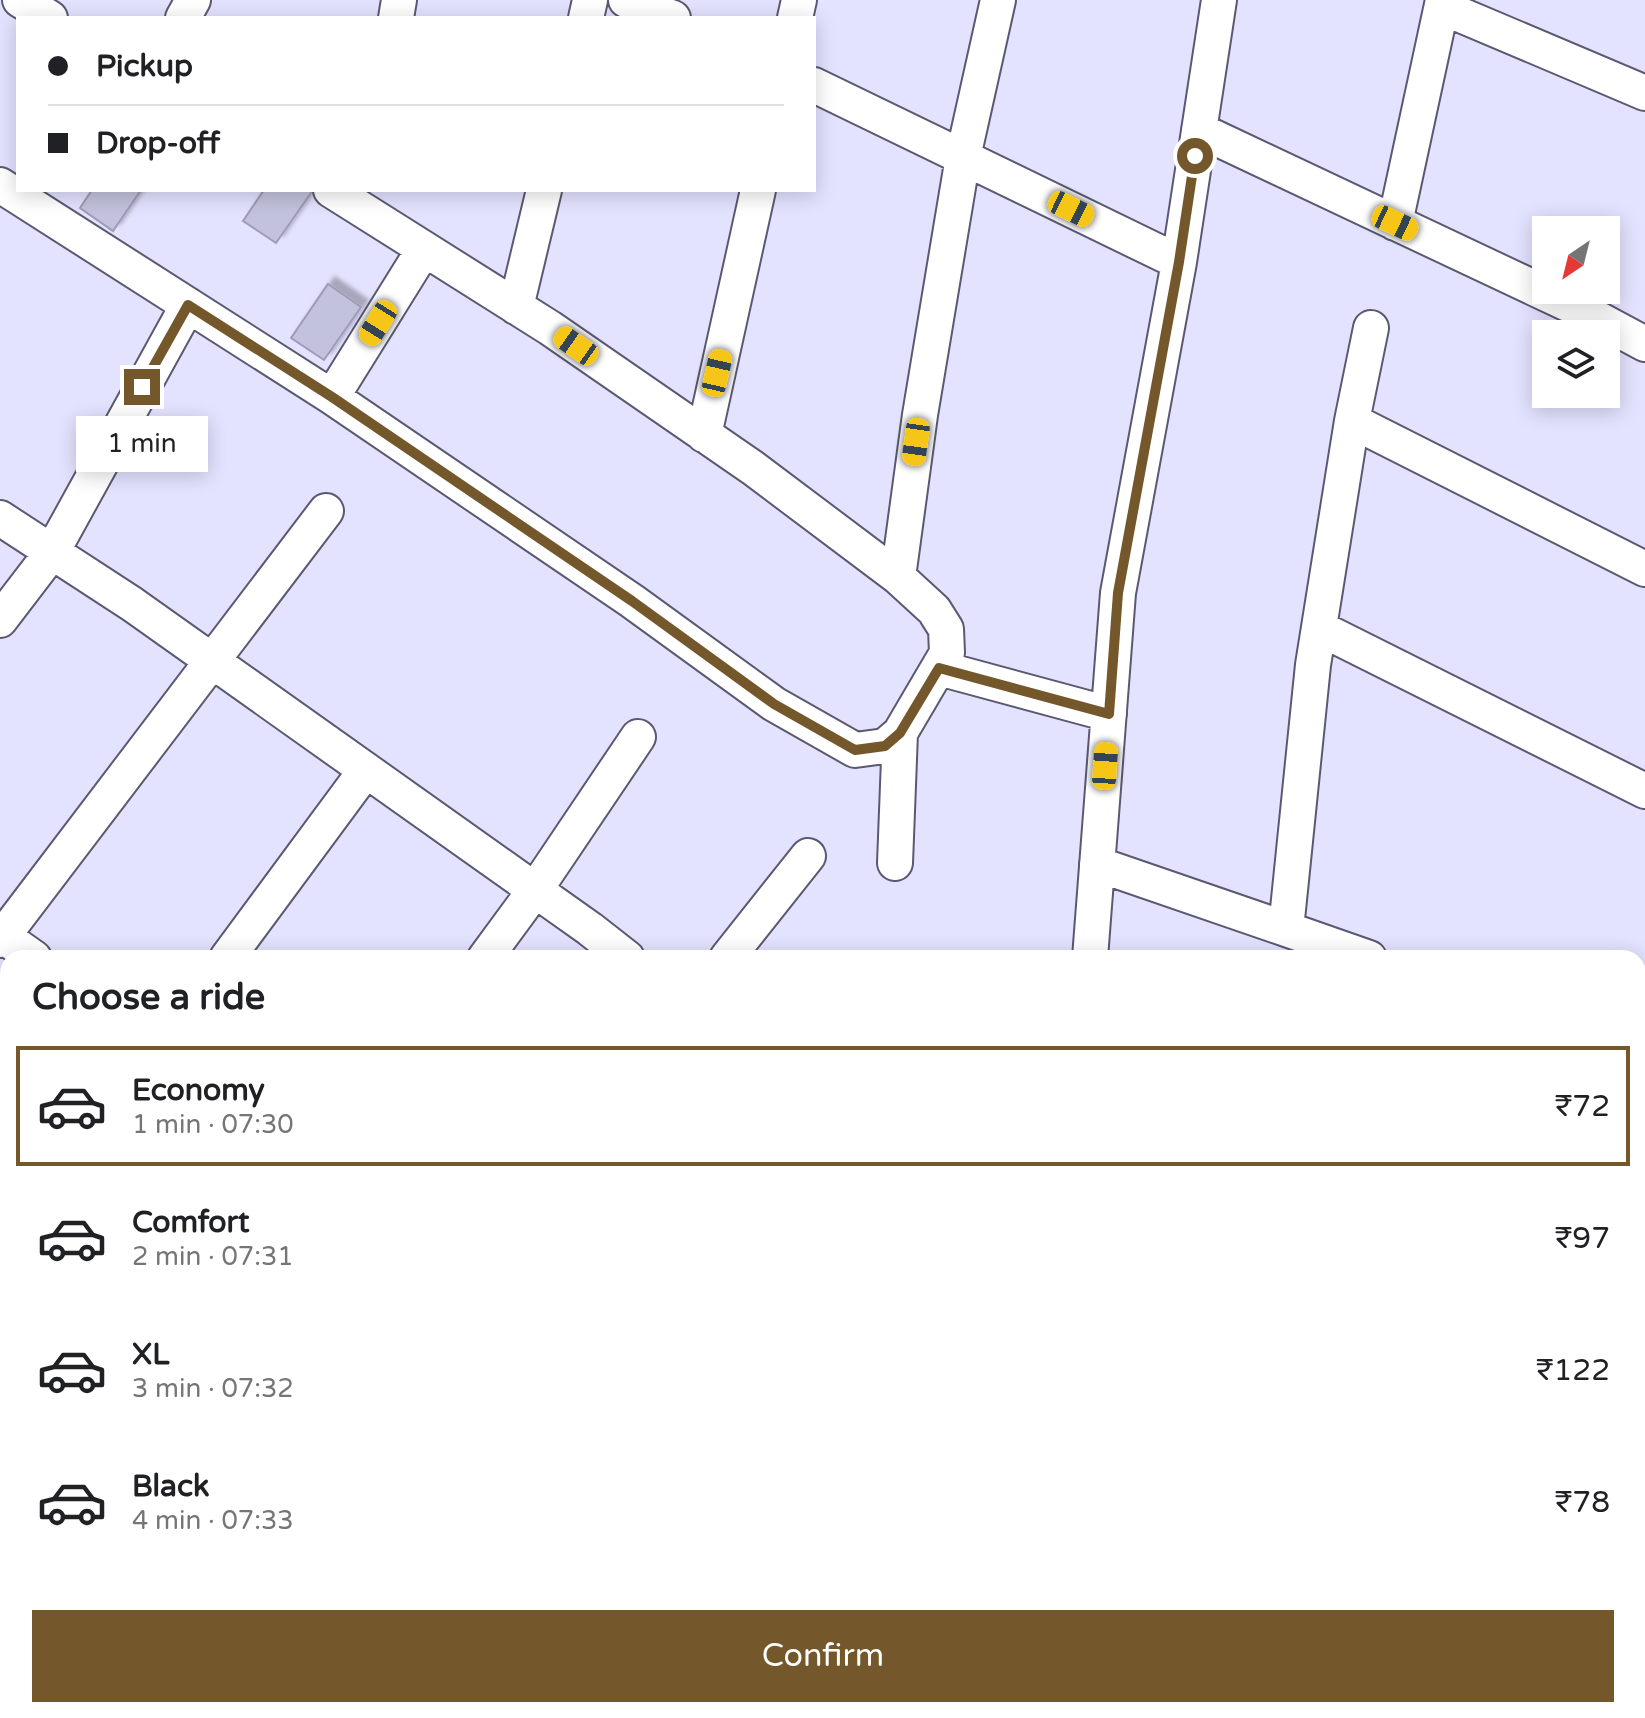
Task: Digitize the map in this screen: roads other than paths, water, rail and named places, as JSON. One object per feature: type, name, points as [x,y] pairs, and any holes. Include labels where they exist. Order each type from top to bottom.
[{"type":"street","points":[[20,0],[47,16]]},
{"type":"street","points":[[626,0],[668,16]]},
{"type":"street","points":[[898,577],[920,415],[963,157],[998,0]]},
{"type":"street","points":[[1091,950],[1118,593],[1179,262],[1219,0]]},
{"type":"street","points":[[1395,223],[1442,4],[1645,93]]},
{"type":"street","points":[[816,86],[1179,262]]},
{"type":"street","points":[[1199,130],[1589,314],[1645,344]]},
{"type":"street","points":[[0,185],[332,397],[632,601],[774,704],[855,750],[885,746],[900,733],[947,653],[946,629],[934,610],[898,577],[753,468],[347,195]]},
{"type":"street","points":[[516,307],[544,192]]},
{"type":"street","points":[[704,435],[758,192]]},
{"type":"street","points":[[332,397],[424,249]]},
{"type":"street","points":[[0,620],[52,552],[188,305]]},
{"type":"street","points":[[1286,929],[1313,665],[1352,421],[1371,328]]},
{"type":"street","points":[[1352,421],[1645,569]]},
{"type":"street","points":[[21,950],[1,937],[326,511]]},
{"type":"street","points":[[0,518],[132,604],[617,950]]},
{"type":"street","points":[[1319,628],[1645,791]]},
{"type":"street","points":[[939,668],[1109,714]]},
{"type":"street","points":[[895,863],[900,733]]},
{"type":"street","points":[[491,950],[638,737]]},
{"type":"street","points":[[233,950],[366,770]]},
{"type":"street","points":[[733,950],[808,856]]},
{"type":"street","points":[[1097,864],[1346,950]]}]
